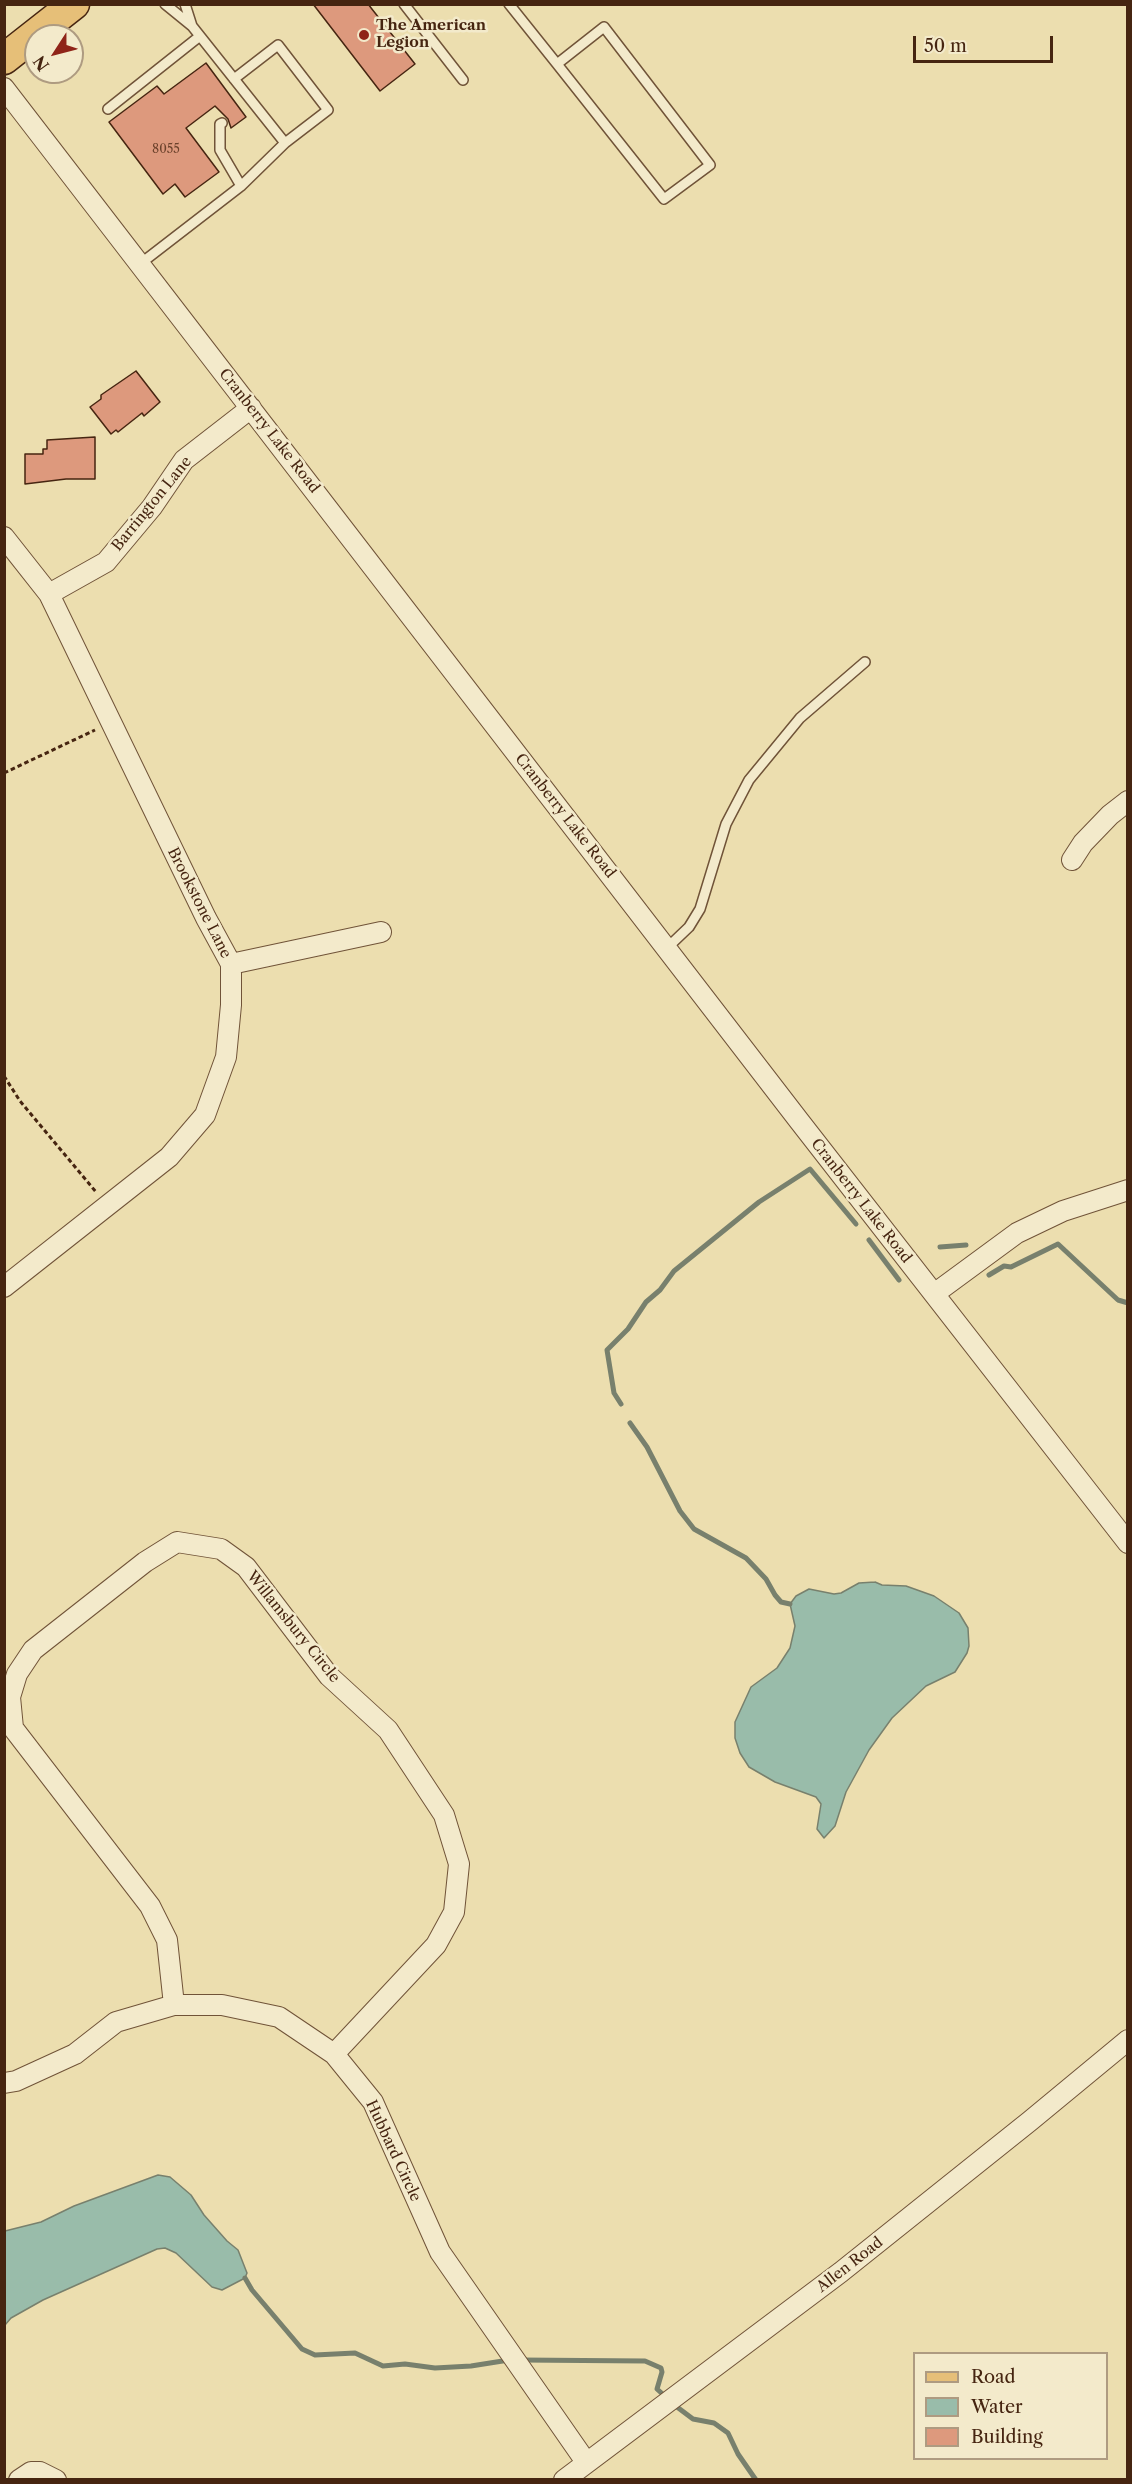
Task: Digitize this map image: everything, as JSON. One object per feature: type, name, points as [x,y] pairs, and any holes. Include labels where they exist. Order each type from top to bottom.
[{"type":"main road","points":[[4,59],[74,4]]},
{"type":"street","name":"Cranberry Lake Road","points":[[4,88],[1128,1543]]},
{"type":"street","name":"Barrington Lane","points":[[49,594],[106,562],[152,507],[184,460],[251,408]]},
{"type":"street","name":"Brookstone Lane","points":[[4,537],[49,594],[110,723],[231,964],[231,1005],[226,1058],[205,1115],[169,1156],[4,1287]]},
{"type":"street","points":[[1072,860],[1083,843],[1110,815],[1128,801]]},
{"type":"street","points":[[231,964],[381,932]]},
{"type":"street","points":[[934,1294],[1017,1233],[1063,1211],[1128,1190]]},
{"type":"street","name":"Willamsbury Circle","points":[[174,2006],[167,1940],[150,1906],[13,1728],[10,1697],[18,1674],[33,1650],[145,1562],[177,1542],[221,1549],[246,1567],[329,1676],[388,1730],[444,1815],[459,1864],[454,1912],[436,1945],[334,2054]]},
{"type":"street","name":"Hubbard Circle","points":[[4,2083],[75,2054],[116,2022],[174,2006],[222,2005],[279,2017],[334,2054],[373,2102],[440,2252],[586,2462]]},
{"type":"street","name":"Allen Road","points":[[564,2480],[842,2272],[1128,2040]]},
{"type":"street","points":[[19,2480],[31,2472],[40,2472],[56,2480]]},
{"type":"lane","points":[[165,4],[192,26],[285,143]]},
{"type":"lane","points":[[185,4],[192,26]]},
{"type":"lane","points":[[404,4],[463,80]]},
{"type":"lane","points":[[510,4],[557,64],[664,200],[710,165],[604,27],[557,64]]},
{"type":"lane","points":[[108,109],[200,36]]},
{"type":"lane","points":[[140,264],[241,186],[285,143],[328,110],[278,45],[234,79]]},
{"type":"lane","points":[[242,107],[250,100]]},
{"type":"lane","points":[[222,123],[220,124],[220,150],[241,186]]},
{"type":"lane","points":[[667,948],[689,927],[700,909],[726,824],[750,780],[800,718],[865,662]]},
{"type":"path","points":[[4,773],[110,723]]},
{"type":"path","points":[[4,1076],[20,1101],[81,1172],[106,1206]]},
{"type":"water","points":[[875,1582],[882,1585],[906,1586],[934,1596],[959,1613],[968,1628],[969,1646],[955,1672],[926,1686],[892,1718],[869,1750],[846,1792],[835,1826],[824,1838],[817,1829],[821,1804],[816,1797],[775,1782],[749,1767],[740,1753],[735,1738],[735,1722],[751,1687],[777,1668],[790,1648],[795,1626],[790,1604],[796,1596],[809,1589],[834,1594],[841,1593],[859,1583]]},
{"type":"water","points":[[158,2175],[170,2177],[191,2195],[204,2215],[238,2250],[247,2273],[245,2278],[222,2290],[212,2287],[176,2253],[165,2248],[157,2249],[43,2300],[11,2318],[5,2325],[5,2231],[41,2222],[74,2206]]},
{"type":"building","name":"The American Legion","points":[[313,4],[368,4],[415,64],[380,91]]},
{"type":"building","points":[[206,63],[246,117],[231,128],[228,119],[215,106],[186,128],[219,172],[185,197],[175,184],[163,194],[109,122],[157,86],[164,94]]},
{"type":"building","points":[[136,371],[160,402],[144,416],[142,413],[118,432],[116,430],[111,434],[90,407],[101,399],[101,395]]},
{"type":"building","points":[[95,437],[95,479],[66,479],[25,484],[25,454],[43,454],[43,449],[47,449],[47,440]]},
{"type":"waterway","points":[[621,1404],[614,1393],[607,1350],[628,1329],[646,1302],[660,1290],[674,1271],[759,1202],[810,1169],[856,1224]]},
{"type":"waterway","points":[[869,1240],[899,1280]]},
{"type":"waterway","points":[[989,1275],[1004,1266],[1011,1267],[1058,1244],[1118,1300],[1128,1303]]},
{"type":"waterway","points":[[940,1247],[966,1245]]},
{"type":"waterway","points":[[630,1423],[647,1447],[680,1511],[694,1529],[746,1558],[766,1579],[781,1602],[790,1604]]},
{"type":"waterway","points":[[245,2278],[252,2290],[302,2349],[315,2355],[355,2353],[383,2366],[405,2364],[435,2368],[471,2366],[509,2360]]},
{"type":"waterway","points":[[521,2360],[645,2361],[661,2368],[657,2389],[667,2398]]},
{"type":"waterway","points":[[673,2404],[693,2419],[714,2423],[728,2433],[738,2454],[756,2480]]},
{"type":"place","name":"The American Legion","points":[[364,35]]}]
